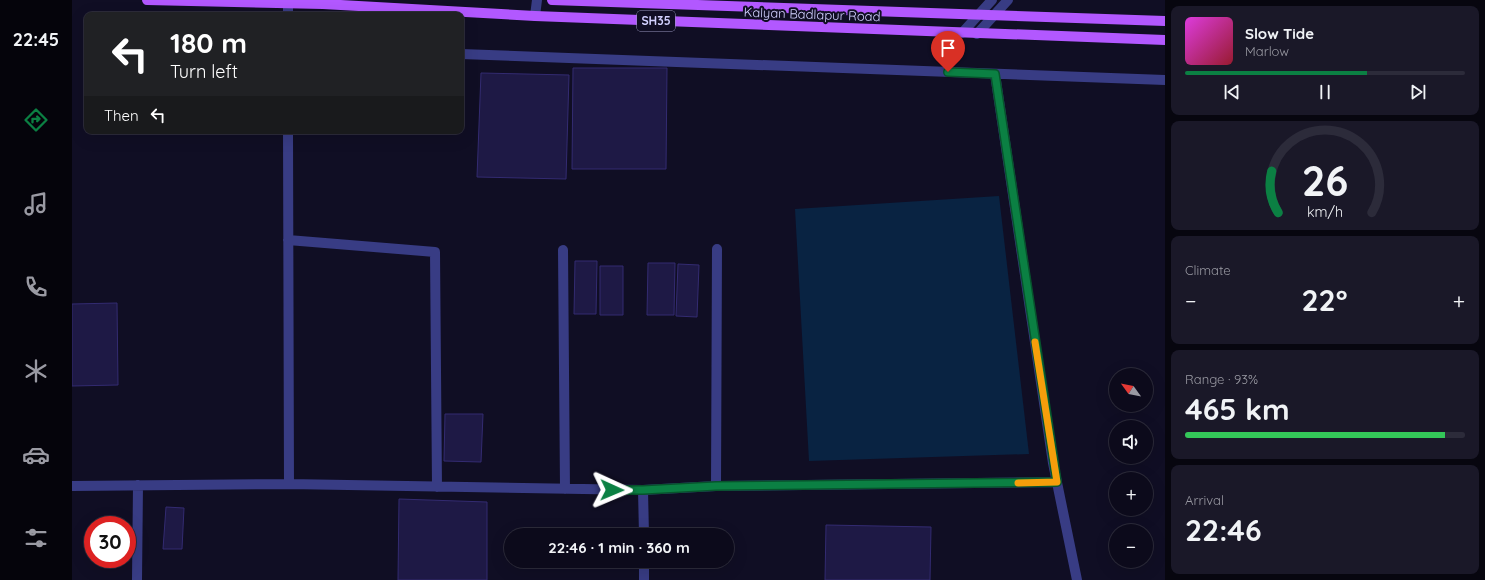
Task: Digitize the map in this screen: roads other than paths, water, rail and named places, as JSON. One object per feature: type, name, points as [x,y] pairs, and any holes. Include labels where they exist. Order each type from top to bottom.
[{"type":"main road","name":"Kalyan Badlapur Road","points":[[147,0],[288,3],[323,2],[535,16],[1165,40]]},
{"type":"main road","name":"Kalyan Badlapur Road","points":[[552,0],[1165,21]]},
{"type":"street","points":[[535,16],[537,0]]},
{"type":"street","points":[[962,33],[992,0]]},
{"type":"street","points":[[977,34],[1008,0]]},
{"type":"street","points":[[288,3],[288,12]]},
{"type":"street","points":[[464,54],[1165,80]]},
{"type":"street","points":[[995,74],[1057,482],[1077,580]]},
{"type":"street","points":[[288,134],[289,484]]},
{"type":"street","points":[[288,240],[435,252],[437,487]]},
{"type":"street","points":[[716,486],[717,249]]},
{"type":"street","points":[[563,250],[564,489]]},
{"type":"street","points":[[72,486],[289,484],[643,490],[716,486],[1057,482]]},
{"type":"street","points":[[137,580],[138,485]]},
{"type":"street","points":[[643,490],[644,528]]},
{"type":"street","points":[[644,568],[644,580]]},
{"type":"water","points":[[999,196],[1029,454],[809,461],[795,209]]}]
